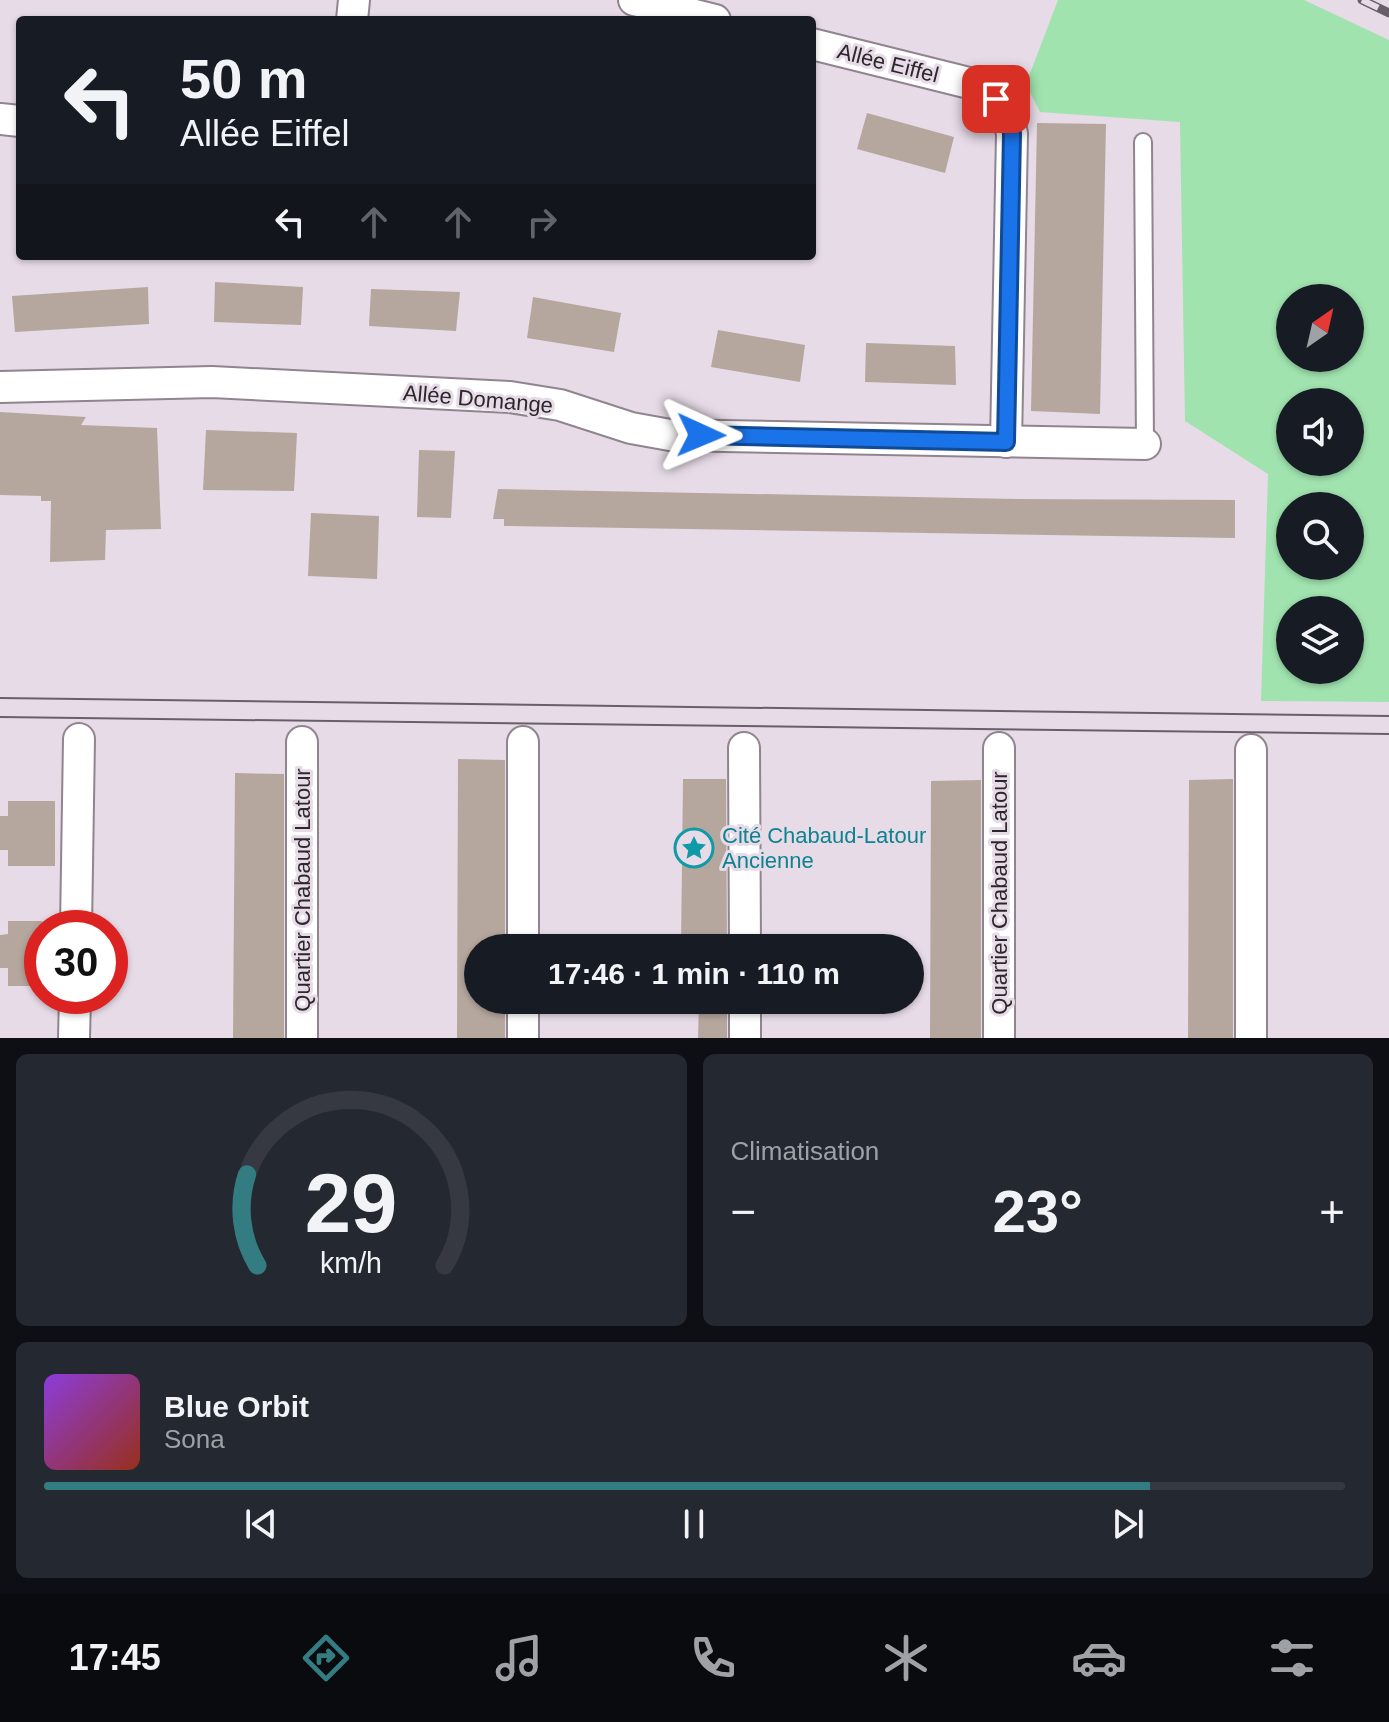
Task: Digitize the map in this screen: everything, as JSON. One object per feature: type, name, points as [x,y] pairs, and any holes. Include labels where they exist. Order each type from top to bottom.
[{"type":"street","points":[[634,0],[699,16]]},
{"type":"street","name":"Allée Eiffel","points":[[816,45],[969,83],[982,88],[1004,109],[1012,134],[1006,442]]},
{"type":"street","name":"Allée Domange","points":[[0,387],[212,382],[510,397],[560,405],[631,428],[670,435],[1145,444]]},
{"type":"street","points":[[76,910],[79,739]]},
{"type":"street","name":"Quartier Chabaud Latour","points":[[302,742],[302,1038]]},
{"type":"street","points":[[523,742],[523,934]]},
{"type":"street","points":[[744,748],[745,934]]},
{"type":"street","name":"Quartier Chabaud Latour","points":[[999,748],[999,1038]]},
{"type":"street","points":[[1251,750],[1251,1038]]},
{"type":"street","points":[[74,1038],[75,1014]]},
{"type":"street","points":[[523,1014],[523,1038]]},
{"type":"street","points":[[745,1014],[745,1038]]},
{"type":"lane","points":[[1143,142],[1145,444]]},
{"type":"green space","points":[[1058,0],[1304,0],[1389,40],[1389,702],[1261,701],[1268,474],[1185,421],[1180,122],[1040,112],[1026,84]]},
{"type":"building","points":[[867,113],[954,137],[945,173],[857,149]]},
{"type":"building","points":[[1037,123],[1106,124],[1100,414],[1031,411]]},
{"type":"building","points":[[215,282],[303,287],[301,325],[214,322]]},
{"type":"building","points":[[148,287],[149,324],[15,332],[12,296]]},
{"type":"building","points":[[371,289],[460,292],[456,331],[369,326]]},
{"type":"building","points":[[533,297],[621,313],[614,352],[527,338]]},
{"type":"building","points":[[718,330],[805,345],[800,382],[711,367]]},
{"type":"building","points":[[866,343],[955,346],[956,385],[865,382]]},
{"type":"building","points":[[0,412],[86,417],[81,425],[157,428],[161,529],[106,530],[105,560],[50,562],[51,501],[41,501],[41,496],[0,495]]},
{"type":"building","points":[[206,430],[297,433],[294,491],[203,490]]},
{"type":"building","points":[[419,450],[455,451],[451,518],[417,517]]},
{"type":"building","points":[[498,489],[1235,500],[1235,538],[504,526],[504,519],[493,519]]},
{"type":"building","points":[[311,513],[379,516],[377,579],[308,576]]},
{"type":"building","points":[[458,759],[505,760],[505,934],[464,934],[464,1014],[505,1014],[505,1038],[457,1038]]},
{"type":"building","points":[[235,773],[284,774],[284,1038],[233,1038]]},
{"type":"building","points":[[683,779],[726,779],[727,934],[681,934]]},
{"type":"building","points":[[1233,779],[1233,1038],[1188,1038],[1189,780]]},
{"type":"building","points":[[981,780],[981,1038],[930,1038],[931,781]]},
{"type":"building","points":[[8,801],[55,801],[55,866],[8,866],[8,850],[0,850],[0,816],[8,816]]},
{"type":"building","points":[[8,921],[24,921],[24,986],[8,986],[8,968],[0,968],[0,935],[8,934]]},
{"type":"building","points":[[699,1014],[727,1014],[727,1038],[698,1038]]},
{"type":"tram line","points":[[0,698],[1389,716]]},
{"type":"tram line","points":[[0,717],[1389,734]]},
{"type":"railway","points":[[1362,0],[1389,13]]},
{"type":"place","name":"Cité Chabaud-Latour Ancienne","points":[[694,848]]},
{"type":"route","points":[[701,435],[1006,442],[1012,134],[1010,122],[996,99]]}]
